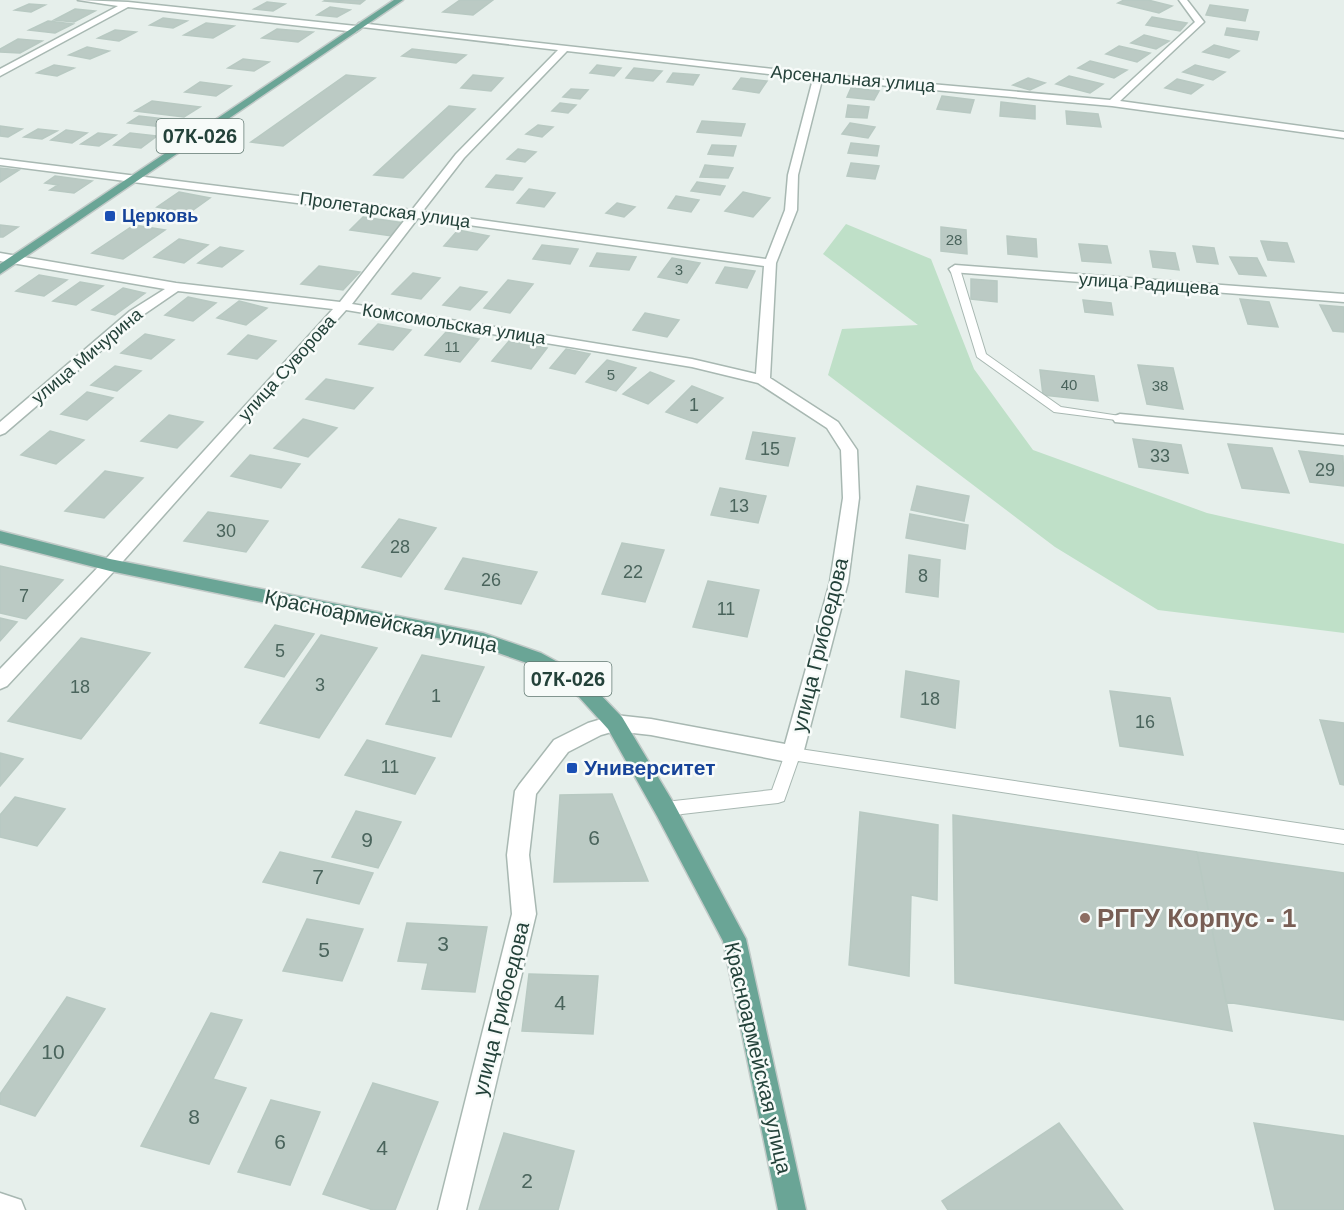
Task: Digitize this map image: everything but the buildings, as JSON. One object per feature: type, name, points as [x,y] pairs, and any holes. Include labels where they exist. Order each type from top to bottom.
[{"type":"main road","name":"07К-026","points":[[0,270],[399,0]]},
{"type":"main road","name":"Красноармейская улица","points":[[0,537],[110,565],[483,640],[534,658],[558,671],[586,692],[615,723],[665,809],[734,939],[792,1210]]},
{"type":"street","name":"Арсенальная улица","points":[[82,0],[565,48],[818,77],[1112,103],[1344,135]]},
{"type":"street","points":[[0,73],[138,0]]},
{"type":"street","points":[[1112,103],[1200,22],[1184,0]]},
{"type":"street","name":"улица Суворова","points":[[0,681],[110,565],[343,306],[460,156],[565,48]]},
{"type":"street","points":[[763,380],[770,263],[791,210],[793,175],[818,77]]},
{"type":"street","name":"Пролетарская улица","points":[[0,162],[416,214],[770,263]]},
{"type":"street","name":"Комсомольская улица","points":[[0,257],[176,287],[343,306],[692,363],[763,380]]},
{"type":"street","name":"улица Радищева","points":[[955,269],[1344,298]]},
{"type":"street","name":"улица Мичурина","points":[[0,430],[135,314],[176,287]]},
{"type":"street","name":"улица Грибоедова","points":[[452,1210],[524,914],[518,855],[526,791],[561,746],[595,729],[615,723],[651,727],[792,754],[839,582],[851,498],[849,450],[833,425],[763,380]]},
{"type":"street","points":[[1120,419],[1344,440]]},
{"type":"street","points":[[0,1207],[11,1210]]},
{"type":"lane","points":[[955,269],[981,355],[1058,410],[1120,419]]},
{"type":"lane","points":[[665,809],[778,796],[792,754],[1344,837]]},
{"type":"green space","points":[[846,224],[931,259],[974,369],[1033,450],[1207,513],[1344,544],[1344,633],[1158,610],[1055,547],[828,375],[842,329],[918,325],[823,254]]},
{"type":"place","name":"Церковь","points":[[110,216]]},
{"type":"place","name":"Университет","points":[[572,768]]},
{"type":"place","name":"РГГУ Корпус - 1","points":[[1085,918]]}]
